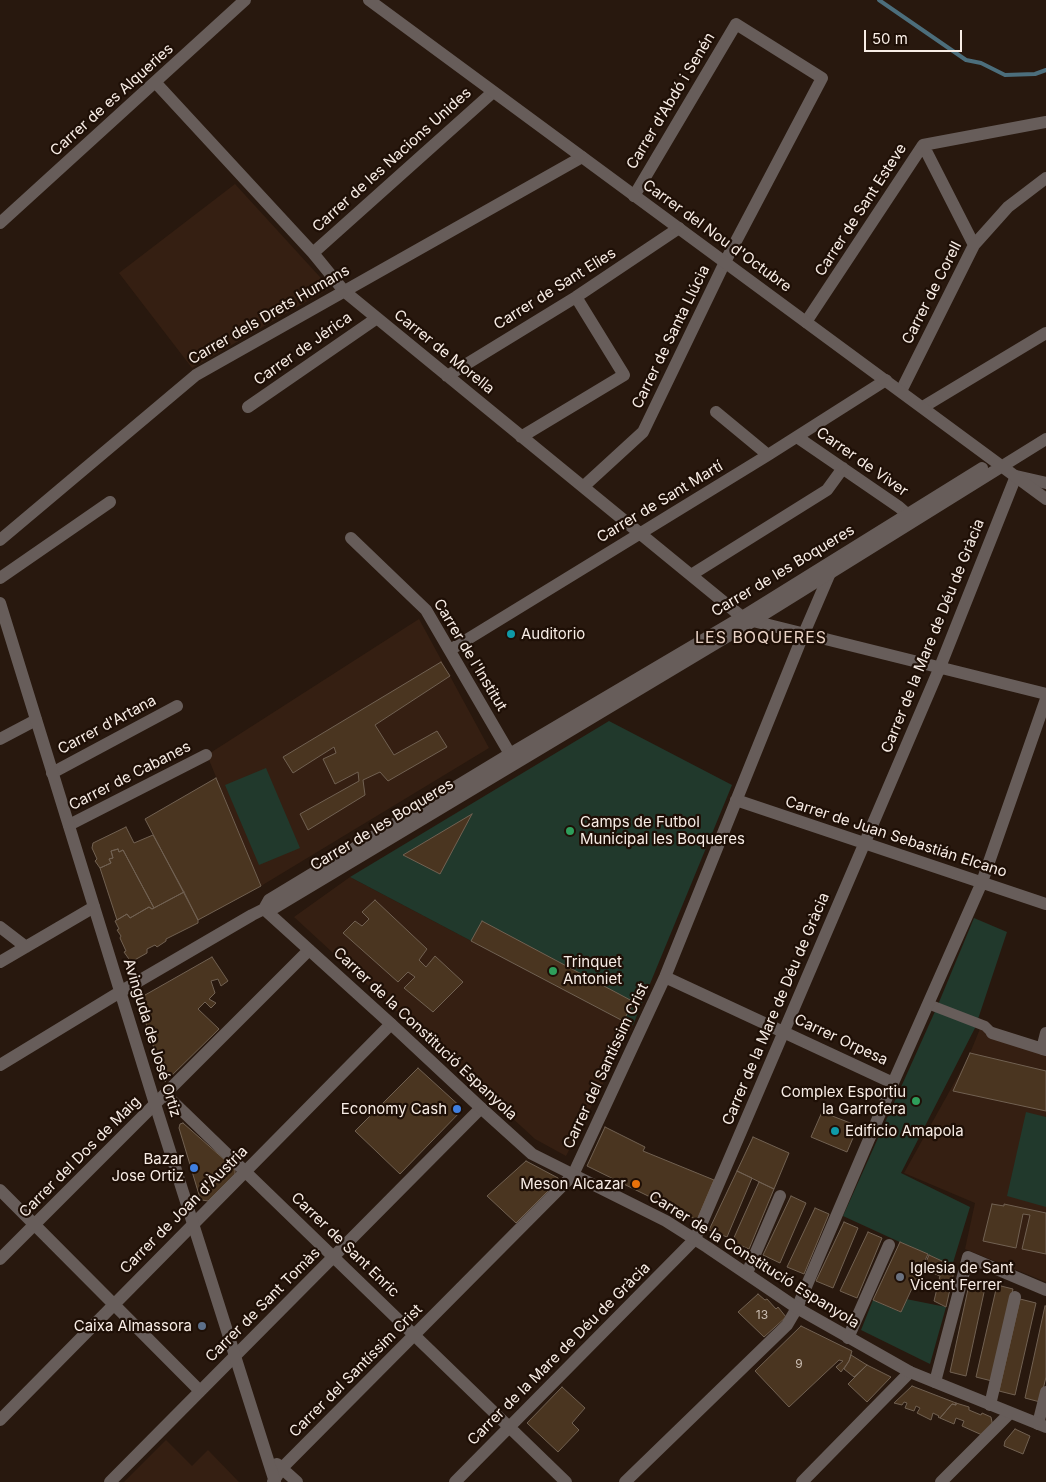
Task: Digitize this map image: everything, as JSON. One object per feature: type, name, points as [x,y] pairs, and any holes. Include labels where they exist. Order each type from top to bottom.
[{"type":"street","name":"Carrer de es Alqueries","points":[[0,223],[245,0]]},
{"type":"street","name":"Carrer del Nou d'Octubre","points":[[368,0],[1046,499]]},
{"type":"street","name":"Carrer de Santa Llúcia","points":[[583,487],[643,432],[725,262],[822,78],[736,24]]},
{"type":"street","name":"Carrer d'Abdó i Senén","points":[[634,196],[736,24]]},
{"type":"street","name":"Carrer de Morella","points":[[155,82],[314,253],[344,291],[747,619]]},
{"type":"street","name":"Carrer de les Nacions Unides","points":[[314,253],[493,92]]},
{"type":"street","name":"Carrer de Sant Esteve","points":[[806,322],[923,145],[1046,122]]},
{"type":"street","points":[[923,145],[974,245]]},
{"type":"street","name":"Carrer dels Drets Humans","points":[[0,540],[196,374],[582,157]]},
{"type":"street","name":"Carrer de Corell","points":[[901,391],[974,245],[1008,207],[1046,178]]},
{"type":"street","name":"Carrer de Sant Elies","points":[[447,376],[576,297],[679,228]]},
{"type":"street","points":[[522,437],[624,374],[576,297]]},
{"type":"street","name":"Carrer de Jérica","points":[[248,407],[377,318]]},
{"type":"street","points":[[923,407],[1046,333]]},
{"type":"street","name":"Carrer de Sant Martí","points":[[450,650],[768,455],[886,380]]},
{"type":"street","points":[[716,412],[768,455]]},
{"type":"street","name":"Carrer de les Boqueres","points":[[0,1065],[120,992],[264,909],[269,900],[747,619],[830,573],[998,464],[1046,429]]},
{"type":"street","name":"Carrer de Viver","points":[[797,437],[908,514]]},
{"type":"street","name":"Carrer de les Boqueres","points":[[747,619],[908,514],[998,464],[1046,440]]},
{"type":"street","points":[[691,575],[827,490],[843,468]]},
{"type":"street","points":[[1016,476],[1046,483]]},
{"type":"street","name":"Carrer de la Mare de Déu de Gràcia","points":[[455,1482],[696,1239],[940,668],[1016,476]]},
{"type":"street","points":[[0,578],[110,502]]},
{"type":"street","name":"Carrer de l'Institut","points":[[351,538],[426,610],[513,758]]},
{"type":"street","name":"Carrer del Santíssim Crist","points":[[274,1482],[282,1468],[573,1175],[665,977],[830,573]]},
{"type":"street","name":"Avinguda de José Ortiz","points":[[0,603],[274,1482]]},
{"type":"street","points":[[747,619],[1046,694]]},
{"type":"street","points":[[625,1482],[787,1324],[797,1308],[893,1083],[982,882],[1046,699]]},
{"type":"street","name":"Carrer d'Artana","points":[[52,773],[177,706]]},
{"type":"street","points":[[0,739],[36,720]]},
{"type":"street","name":"Carrer de Cabanes","points":[[69,825],[206,755]]},
{"type":"street","name":"Carrer de Juan Sebastián Elcano","points":[[736,800],[1046,904]]},
{"type":"street","points":[[0,962],[94,908]]},
{"type":"street","name":"Carrer de la Constitució Espanyola","points":[[264,909],[532,1154],[666,1221],[696,1239],[797,1308],[910,1372],[1042,1426]]},
{"type":"street","points":[[0,927],[26,947]]},
{"type":"street","name":"Carrer del Dos de Maig","points":[[0,1259],[310,950]]},
{"type":"street","name":"Carrer Orpesa","points":[[665,977],[893,1083]]},
{"type":"street","points":[[928,1004],[985,1026],[992,1033],[1044,1049],[1046,1033]]},
{"type":"street","name":"Carrer de Joan d'Àustria","points":[[0,1420],[391,1024]]},
{"type":"street","name":"Carrer de Sant Enric","points":[[166,1094],[566,1482]]},
{"type":"street","name":"Carrer de Sant Tomàs","points":[[110,1482],[481,1108]]},
{"type":"street","points":[[0,1190],[200,1390]]},
{"type":"street","points":[[747,1273],[780,1196]]},
{"type":"street","points":[[848,1338],[889,1245]]},
{"type":"street","points":[[935,1382],[968,1258],[1046,1290]]},
{"type":"street","points":[[990,1405],[1019,1279]]},
{"type":"street","points":[[802,1482],[910,1372]]},
{"type":"street","points":[[1042,1426],[1046,1392]]},
{"type":"street","points":[[941,1482],[1010,1413]]},
{"type":"street","points":[[267,1457],[296,1482]]},
{"type":"shaded area","points":[[235,184],[330,288],[192,368],[119,273]]},
{"type":"shaded area","points":[[419,619],[489,748],[261,886],[207,755]]},
{"type":"shaded area","points":[[350,877],[633,1025],[566,1156],[535,1139],[294,917]]},
{"type":"shaded area","points":[[982,1024],[1046,1044],[1046,1282],[965,1249],[975,1203],[904,1173],[968,1058]]},
{"type":"shaded area","points":[[166,1440],[192,1466],[208,1450],[239,1482],[124,1482]]},
{"type":"green space","name":"Camps de Futbol Municipal les Boqueres","points":[[609,721],[732,785],[633,1025],[350,877]]},
{"type":"green space","points":[[266,768],[300,848],[259,865],[225,785]]},
{"type":"green space","name":"Complex Esportiu la Garrofera","points":[[974,918],[1007,932],[975,1028],[901,1173],[970,1207],[952,1266],[843,1216],[937,1007]]},
{"type":"green space","points":[[1026,1112],[1046,1117],[1046,1207],[1007,1196]]},
{"type":"green space","points":[[906,1299],[946,1307],[930,1364],[861,1330],[873,1300],[900,1312]]},
{"type":"building","points":[[441,662],[450,676],[375,725],[394,755],[437,731],[447,747],[388,781],[380,772],[363,780],[365,795],[308,830],[300,814],[359,781],[358,772],[335,784],[323,759],[336,753],[334,747],[293,773],[283,757]]},
{"type":"building","points":[[216,778],[261,886],[198,920],[145,819]]},
{"type":"building","points":[[472,814],[440,874],[403,855]]},
{"type":"building","points":[[126,827],[134,843],[153,835],[184,892],[154,908],[123,850],[119,852],[118,849],[111,851],[113,858],[109,859],[111,863],[100,868],[95,861],[97,859],[92,848],[93,843]]},
{"type":"building","points":[[118,849],[119,852],[123,850],[154,908],[149,907],[130,918],[127,914],[117,920],[100,868],[111,863],[109,859],[113,858],[111,851]]},
{"type":"building","points":[[184,892],[198,923],[166,939],[157,947],[155,945],[147,949],[147,953],[131,962],[124,952],[126,951],[115,921],[127,914],[130,918],[149,907],[152,909]]},
{"type":"building","points":[[375,900],[427,949],[419,960],[426,967],[435,956],[463,982],[433,1012],[404,988],[415,977],[408,972],[398,982],[343,933],[355,921],[362,926],[369,919],[362,912]]},
{"type":"building","name":"Trinquet Antoniet","points":[[482,921],[634,1002],[623,1021],[471,941]]},
{"type":"building","points":[[212,957],[228,981],[221,986],[218,979],[211,981],[215,993],[209,999],[216,1003],[211,1008],[205,1002],[198,1009],[219,1029],[165,1082],[138,999]]},
{"type":"building","points":[[970,1053],[1046,1071],[1046,1111],[953,1091]]},
{"type":"building","points":[[418,1068],[463,1109],[400,1174],[355,1131]]},
{"type":"building","name":"Edificio Amapola","points":[[822,1112],[858,1126],[847,1152],[811,1137]]},
{"type":"building","points":[[183,1123],[235,1169],[235,1174],[208,1201],[200,1198],[179,1128],[180,1124]]},
{"type":"building","points":[[605,1127],[645,1147],[643,1151],[714,1180],[697,1220],[587,1166]]},
{"type":"building","points":[[753,1137],[789,1153],[774,1189],[737,1171]]},
{"type":"building","points":[[526,1161],[558,1178],[557,1182],[516,1223],[487,1196]]},
{"type":"building","points":[[737,1171],[752,1178],[727,1237],[709,1230]]},
{"type":"building","points":[[759,1182],[774,1189],[749,1249],[732,1242]]},
{"type":"building","points":[[791,1196],[806,1203],[780,1263],[763,1255]]},
{"type":"building","points":[[992,1204],[1004,1206],[1004,1204],[1046,1213],[1046,1254],[1022,1249],[1030,1215],[1023,1214],[1016,1248],[983,1241]]},
{"type":"building","points":[[815,1208],[829,1214],[804,1274],[787,1267]]},
{"type":"building","points":[[844,1222],[858,1228],[833,1288],[816,1281]]},
{"type":"building","points":[[868,1232],[882,1238],[857,1298],[840,1291]]},
{"type":"building","name":"Iglesia de Sant Vicent Ferrer","points":[[900,1242],[928,1254],[901,1312],[873,1300]]},
{"type":"building","points":[[929,1255],[955,1267],[946,1307],[934,1301],[940,1276],[923,1269]]},
{"type":"building","points":[[970,1280],[986,1283],[966,1376],[950,1372]]},
{"type":"building","points":[[997,1285],[1013,1289],[992,1381],[976,1377]]},
{"type":"building","points":[[758,1294],[765,1300],[767,1299],[776,1309],[778,1307],[786,1317],[764,1337],[738,1312]]},
{"type":"building","points":[[1020,1299],[1036,1303],[1015,1395],[999,1391]]},
{"type":"building","points":[[1045,1306],[1046,1377],[1040,1402],[1025,1398]]},
{"type":"building","points":[[801,1326],[852,1351],[849,1361],[841,1372],[836,1367],[843,1361],[839,1360],[789,1407],[755,1371]]},
{"type":"building","points":[[851,1355],[867,1365],[854,1377],[844,1369]]},
{"type":"building","points":[[867,1365],[891,1377],[867,1402],[848,1384]]},
{"type":"building","points":[[912,1386],[956,1403],[956,1405],[952,1404],[940,1418],[933,1413],[931,1420],[917,1413],[920,1408],[916,1406],[914,1411],[905,1408],[907,1403],[904,1402],[902,1405],[894,1403]]},
{"type":"building","points":[[562,1387],[585,1408],[572,1423],[579,1430],[558,1452],[527,1423]]},
{"type":"building","points":[[956,1403],[969,1407],[969,1410],[981,1415],[982,1413],[991,1417],[993,1427],[982,1435],[962,1426],[964,1421],[956,1418],[954,1424],[940,1418],[952,1404],[956,1405]]},
{"type":"building","points":[[1015,1429],[1030,1436],[1023,1454],[1004,1446],[1005,1441]]},
{"type":"waterway","points":[[879,0],[966,60],[981,63],[1005,75],[1035,74],[1046,70]]},
{"type":"place","name":"Auditorio","points":[[511,634]]},
{"type":"place","name":"Camps de Futbol Municipal les Boqueres","points":[[570,831]]},
{"type":"place","name":"Trinquet Antoniet","points":[[553,971]]},
{"type":"place","name":"Complex Esportiu la Garrofera","points":[[916,1101]]},
{"type":"place","name":"Economy Cash","points":[[457,1109]]},
{"type":"place","name":"Edificio Amapola","points":[[835,1131]]},
{"type":"place","name":"Bazar Jose Ortiz","points":[[194,1168]]},
{"type":"place","name":"Meson Alcazar","points":[[636,1184]]},
{"type":"place","name":"Iglesia de Sant Vicent Ferrer","points":[[900,1277]]},
{"type":"place","name":"Caixa Almassora","points":[[202,1326]]},
{"type":"district","name":"LES BOQUERES","points":[[761,638]]}]
